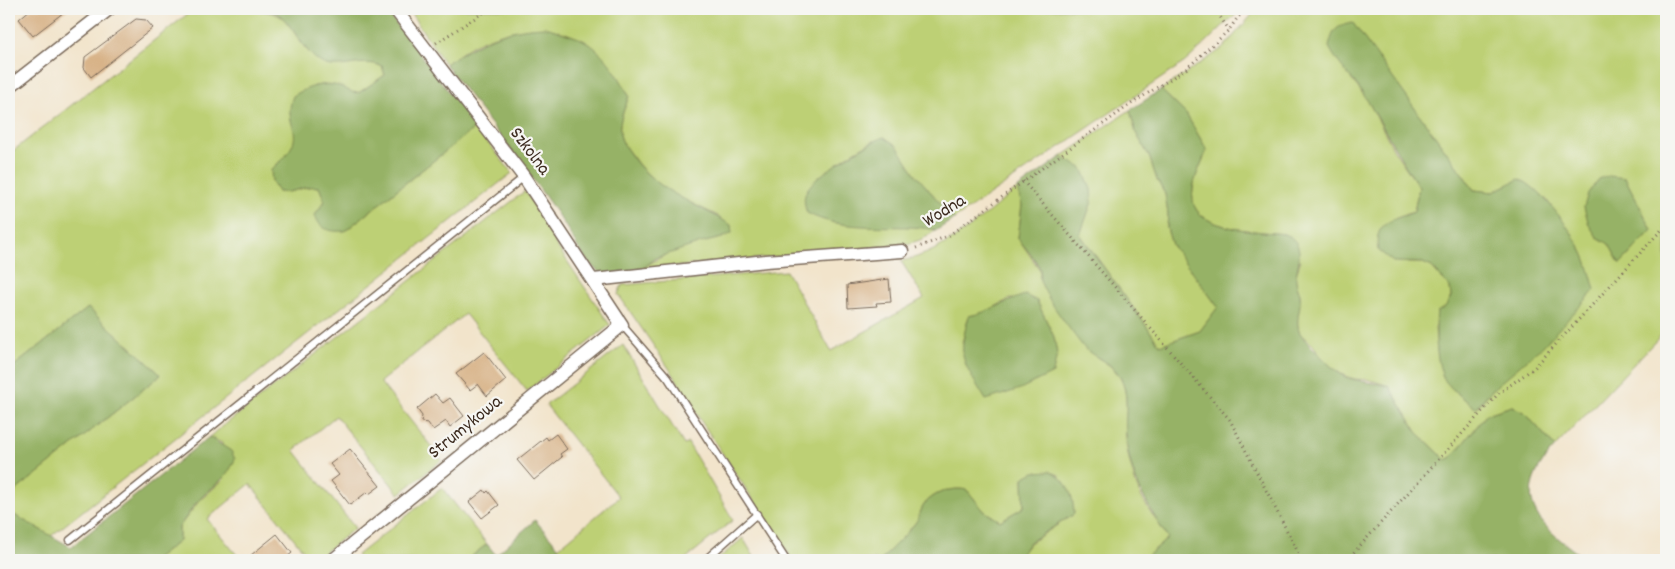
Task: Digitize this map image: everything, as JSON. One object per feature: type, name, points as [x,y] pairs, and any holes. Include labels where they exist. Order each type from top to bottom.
[{"type":"street","points":[[9,87],[108,9]]},
{"type":"street","name":"Szkolna","points":[[395,9],[524,177],[622,325]]},
{"type":"street","points":[[594,280],[766,261],[902,251]]},
{"type":"street","name":"Strumykowa","points":[[333,560],[622,325]]},
{"type":"lane","points":[[70,540],[524,177]]},
{"type":"lane","points":[[622,325],[668,378],[786,560]]},
{"type":"lane","points":[[705,560],[756,514]]},
{"type":"path","points":[[427,49],[489,9]]},
{"type":"path","points":[[1215,9],[1229,30]]},
{"type":"path","name":"Wodna","points":[[902,251],[923,246],[948,236],[1131,104],[1186,69],[1229,30],[1238,17],[1248,9]]},
{"type":"path","points":[[1023,181],[1230,420],[1302,560]]},
{"type":"path","points":[[1347,560],[1499,393],[1534,368],[1666,225]]},
{"type":"green space","points":[[194,9],[255,10],[277,15],[288,23],[306,49],[321,60],[334,63],[370,62],[382,66],[385,75],[355,94],[328,84],[314,86],[296,133],[295,142],[288,153],[271,170],[272,182],[278,192],[289,192],[314,186],[319,187],[325,201],[320,207],[345,231],[476,127],[512,173],[51,536],[9,512],[9,496],[161,375],[88,308],[9,370],[9,154]]},
{"type":"green space","points":[[238,9],[385,9],[476,127],[345,231],[326,229],[320,224],[315,215],[325,201],[319,187],[314,186],[290,192],[278,192],[272,182],[271,170],[292,147],[294,132],[290,108],[293,96],[304,90],[323,85],[336,85],[353,92],[360,92],[385,75],[382,66],[367,63],[339,66],[326,65],[311,55],[282,17],[276,13]]},
{"type":"green space","points":[[408,9],[1244,9],[1185,62],[954,219],[916,175],[897,146],[884,137],[864,146],[843,159],[808,189],[833,223],[916,226],[937,230],[920,240],[908,244],[641,270],[670,253],[722,238],[718,216],[660,185],[641,168],[627,149],[620,134],[620,124],[629,96],[616,73],[601,55],[584,42],[566,33],[546,29],[524,29],[501,34],[477,43],[445,64]]},
{"type":"green space","points":[[1257,9],[1666,9],[1666,330],[1555,447],[1525,413],[1512,406],[1487,414],[1451,458],[1446,460],[1417,432],[1389,386],[1370,380],[1354,379],[1341,374],[1323,360],[1313,345],[1300,334],[1297,323],[1300,295],[1295,278],[1300,262],[1284,234],[1231,228],[1217,224],[1197,211],[1193,201],[1193,188],[1207,150],[1186,114],[1161,90],[1223,48]],"holes":[[[1353,24],[1474,190],[1493,192],[1507,185],[1546,199],[1580,247],[1587,263],[1495,387],[1476,408],[1443,377],[1437,351],[1435,328],[1451,297],[1450,287],[1432,267],[1423,263],[1407,263],[1396,217],[1414,212],[1419,187],[1394,150],[1367,99],[1351,79]],[[1625,178],[1652,230],[1620,264],[1609,244]]]},
{"type":"green space","points":[[1353,23],[1474,190],[1493,192],[1519,179],[1527,183],[1554,209],[1570,230],[1586,259],[1595,290],[1543,346],[1495,387],[1475,408],[1456,393],[1446,382],[1440,367],[1436,338],[1437,312],[1445,307],[1451,297],[1450,287],[1432,267],[1423,263],[1393,262],[1378,250],[1377,241],[1379,233],[1386,223],[1414,212],[1419,187],[1363,93],[1329,47],[1332,36],[1339,27]]},
{"type":"green space","points":[[546,27],[579,38],[595,48],[615,71],[629,96],[621,119],[621,137],[633,158],[643,170],[678,196],[731,225],[732,233],[722,238],[656,258],[641,270],[604,274],[592,266],[506,143],[445,64],[469,49],[504,33]]},
{"type":"green space","points":[[1161,90],[1186,114],[1207,150],[1193,188],[1193,201],[1197,211],[1217,224],[1231,228],[1284,234],[1291,237],[1298,246],[1299,257],[1296,279],[1300,300],[1298,328],[1300,333],[1325,361],[1345,377],[1389,386],[1417,432],[1446,460],[1451,458],[1487,414],[1512,406],[1525,413],[1555,447],[1540,466],[1533,482],[1531,497],[1535,511],[1556,536],[1587,560],[1143,560],[1168,538],[1140,489],[1131,463],[1126,434],[1126,397],[1123,383],[1111,366],[1085,349],[1048,297],[1040,281],[1038,265],[1018,238],[1022,205],[1017,189],[1061,157],[1082,168],[1091,189],[1092,201],[1080,235],[1160,345],[1200,331],[1218,307],[1172,245],[1167,228],[1168,214],[1165,194],[1157,180],[1149,156],[1136,133],[1130,110]]},
{"type":"green space","points":[[1130,110],[1136,133],[1149,156],[1157,180],[1165,194],[1168,214],[1167,228],[1172,245],[1218,307],[1200,331],[1160,345],[1080,234],[1092,201],[1061,157]]},
{"type":"green space","points":[[884,137],[897,146],[916,175],[954,219],[937,230],[838,223],[807,213],[805,196],[807,190],[820,176],[842,160]]},
{"type":"green space","points":[[1609,176],[1625,178],[1652,230],[1620,264],[1609,244],[1597,237],[1589,225],[1584,207],[1588,193],[1600,178]]},
{"type":"green space","points":[[1017,189],[1022,205],[1018,238],[1040,270],[1040,279],[1098,358],[1109,365],[1122,381],[1126,399],[1126,444],[1135,481],[1145,504],[1168,538],[1143,560],[1019,560],[1019,557],[1030,543],[1074,514],[1059,475],[1041,472],[1023,478],[1024,507],[1000,521],[984,511],[967,490],[949,490],[928,500],[912,527],[882,560],[793,560],[699,418],[675,377],[618,294],[622,285],[786,271],[831,351],[924,298],[901,261],[917,257],[948,242],[977,222]],"holes":[[[1010,299],[1037,301],[1054,337],[1057,354],[962,343],[969,316],[983,313]]]},
{"type":"green space","points":[[525,191],[558,239],[555,243],[610,325],[527,391],[465,314],[380,382],[442,460],[399,494],[336,416],[294,450],[355,528],[315,560],[311,560],[250,484],[207,519],[241,560],[155,560],[179,541],[179,527],[199,501],[224,479],[222,443],[209,437]]},
{"type":"green space","points":[[1025,295],[1037,301],[1054,337],[1057,354],[1053,373],[1020,389],[986,400],[964,361],[963,342],[969,316],[984,312]]},
{"type":"green space","points":[[88,308],[161,375],[9,496],[9,370]]},
{"type":"green space","points":[[623,345],[684,445],[688,443],[733,520],[684,560],[544,560],[619,497],[546,405]]},
{"type":"green space","points":[[209,437],[231,451],[235,459],[232,466],[224,477],[190,511],[179,527],[179,541],[155,560],[9,560],[9,512],[71,547]]},
{"type":"green space","points":[[1050,471],[1061,479],[1068,488],[1071,494],[1074,514],[1030,542],[1019,557],[1019,560],[882,560],[916,522],[924,505],[938,494],[949,490],[967,490],[984,511],[1000,521],[1024,507],[1023,478],[1034,472]]},
{"type":"green space","points":[[442,488],[487,544],[467,560],[361,560],[357,555]]},
{"type":"green space","points":[[535,520],[559,548],[544,560],[467,560],[487,544],[496,555]]},
{"type":"green space","points":[[743,538],[756,560],[717,560]]},
{"type":"building","points":[[31,9],[68,9],[33,36],[19,19]]},
{"type":"building","points":[[136,19],[146,20],[153,28],[91,77],[84,68],[85,57]]},
{"type":"building","points":[[889,279],[891,302],[876,303],[877,306],[848,308],[847,285]]},
{"type":"building","points":[[484,352],[506,380],[487,396],[478,384],[470,390],[456,374]]},
{"type":"building","points":[[435,394],[443,403],[450,398],[464,416],[450,427],[446,421],[433,430],[428,423],[421,422],[422,416],[417,409]]},
{"type":"building","points":[[556,434],[567,449],[560,454],[562,457],[534,480],[517,460],[546,437],[548,440]]},
{"type":"building","points":[[350,449],[380,486],[369,494],[367,492],[350,505],[331,481],[339,475],[330,464]]},
{"type":"building","points":[[484,490],[486,493],[488,491],[499,505],[482,518],[469,502]]},
{"type":"building","points":[[277,534],[292,553],[283,560],[245,560]]}]
